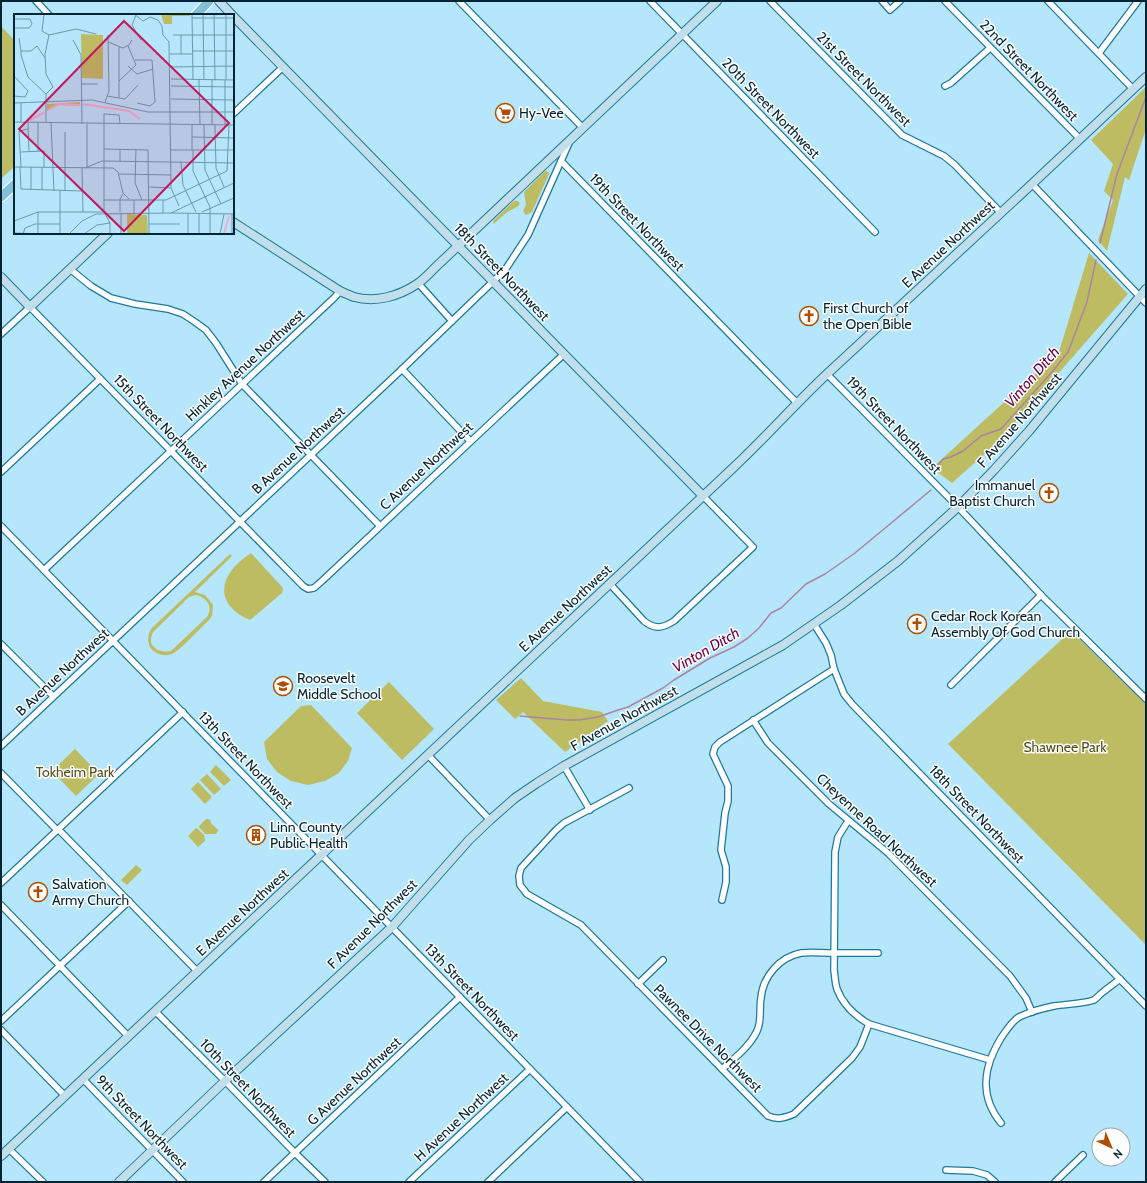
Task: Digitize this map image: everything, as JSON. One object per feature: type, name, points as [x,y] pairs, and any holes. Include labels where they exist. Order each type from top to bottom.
[{"type":"main road","points":[[197,14],[209,1]]},
{"type":"main road","points":[[1,197],[14,185]]},
{"type":"street","points":[[36,1],[48,14]]},
{"type":"street","name":"18th Street Northwest","points":[[219,1],[232,14]]},
{"type":"street","points":[[459,1],[583,128]]},
{"type":"street","name":"20th Street Northwest","points":[[650,1],[875,232]]},
{"type":"street","points":[[234,223],[340,291],[354,297],[380,299],[404,292],[418,283],[717,1]]},
{"type":"street","name":"21st Street Northwest","points":[[770,1],[902,135],[944,156],[955,165],[1001,213]]},
{"type":"street","points":[[882,1],[890,10],[900,1]]},
{"type":"street","name":"22nd Street Northwest","points":[[945,1],[1080,139]]},
{"type":"street","points":[[1048,1],[1133,89]]},
{"type":"street","points":[[1098,53],[1138,1]]},
{"type":"street","name":"18th Street Northwest","points":[[234,16],[753,547],[674,621],[666,626],[650,626],[644,622],[610,584]]},
{"type":"street","points":[[945,86],[951,83],[990,48]]},
{"type":"street","points":[[234,113],[283,67]]},
{"type":"street","name":"E Avenue Northwest","points":[[1,1156],[765,438],[797,403],[827,374],[1146,77]]},
{"type":"street","name":"B Avenue Northwest","points":[[1,746],[494,282],[505,270],[528,235],[570,141]]},
{"type":"street","name":"19th Street Northwest","points":[[561,161],[797,403]]},
{"type":"street","points":[[1032,184],[1146,303]]},
{"type":"street","points":[[1,334],[107,234]]},
{"type":"street","points":[[70,269],[91,286],[111,298],[120,302],[168,309],[183,314],[206,330],[242,384],[380,526]]},
{"type":"street","name":"15th Street Northwest","points":[[1,277],[170,452],[303,586]]},
{"type":"street","points":[[418,283],[452,321]]},
{"type":"street","name":"F Avenue Northwest","points":[[119,1182],[225,1081],[392,927],[469,840],[515,798],[564,766],[783,645],[841,605],[893,565],[958,507],[994,470],[1029,431],[1146,289]]},
{"type":"street","name":"Hinkley Avenue Northwest","points":[[44,570],[340,291]]},
{"type":"street","name":"C Avenue Northwest","points":[[303,586],[308,589],[314,588],[564,354]]},
{"type":"street","points":[[402,369],[470,441]]},
{"type":"street","name":"19th Street Northwest","points":[[827,374],[958,507],[1041,595],[1146,699]]},
{"type":"street","points":[[1,472],[100,379]]},
{"type":"street","name":"13th Street Northwest","points":[[1,526],[567,1107],[636,1181]]},
{"type":"street","points":[[951,685],[1041,595]]},
{"type":"street","name":"18th Street Northwest","points":[[814,624],[826,643],[844,694],[852,704],[1146,1006]]},
{"type":"street","points":[[1,644],[53,696]]},
{"type":"street","points":[[722,900],[726,882],[726,867],[721,850],[725,813],[728,801],[728,786],[714,754],[715,748],[720,742],[753,720],[834,669]]},
{"type":"street","points":[[1,883],[183,712]]},
{"type":"street","name":"Cheyenne Road Northwest","points":[[753,720],[768,743],[829,804],[888,853],[1010,976],[1026,998],[1032,1012]]},
{"type":"street","points":[[428,755],[490,820]]},
{"type":"street","points":[[564,766],[590,810],[628,788]]},
{"type":"street","points":[[1,773],[198,972]]},
{"type":"street","name":"Pawnee Drive Northwest","points":[[590,810],[564,823],[556,830],[521,868],[519,876],[520,885],[532,898],[581,925],[768,1116],[775,1119],[785,1118],[794,1114],[852,1058],[860,1047],[869,1024]]},
{"type":"street","points":[[848,821],[838,838],[835,852],[833,953],[837,988],[842,1000],[858,1018],[869,1024],[990,1060]]},
{"type":"street","points":[[1,1021],[129,901]]},
{"type":"street","points":[[1,905],[128,1036]]},
{"type":"street","points":[[722,1069],[752,1040],[758,1029],[761,1015],[760,998],[764,983],[772,970],[787,958],[801,954],[878,953]]},
{"type":"street","points":[[638,984],[663,960]]},
{"type":"street","points":[[1001,1123],[994,1115],[990,1107],[986,1093],[987,1076],[990,1060],[1007,1029],[1017,1018],[1032,1012],[1053,1006],[1075,1004],[1094,1000],[1120,979]]},
{"type":"street","name":"G Avenue Northwest","points":[[264,1182],[460,997]]},
{"type":"street","name":"10th Street Northwest","points":[[155,1011],[325,1182]]},
{"type":"street","points":[[1,1030],[65,1096]]},
{"type":"street","name":"H Avenue Northwest","points":[[409,1182],[530,1069]]},
{"type":"street","name":"9th Street Northwest","points":[[83,1079],[184,1182]]},
{"type":"street","points":[[488,1182],[567,1107]]},
{"type":"street","points":[[9,1148],[43,1182]]},
{"type":"street","points":[[1056,1182],[1083,1155]]},
{"type":"street","points":[[946,1170],[973,1171],[987,1175],[995,1182]]},
{"type":"green space","points":[[1,26],[14,40],[14,167],[1,179]]},
{"type":"green space","points":[[1146,87],[1146,129],[1129,180],[1125,177],[1107,251],[1098,240],[1113,200],[1104,191],[1113,164],[1091,140]]},
{"type":"green space","points":[[545,171],[549,172],[549,174],[532,212],[526,215],[523,211],[526,205],[524,192]]},
{"type":"green space","points":[[514,201],[518,201],[520,204],[506,213],[494,224],[493,221]]},
{"type":"green space","points":[[1089,253],[1128,294],[997,443],[952,483],[932,468],[1059,352]]},
{"type":"green space","points":[[251,553],[283,588],[282,593],[250,620],[238,613],[229,605],[225,597],[224,588],[232,570],[240,561]]},
{"type":"green space","points":[[230,554],[232,556],[195,592],[205,595],[213,605],[212,616],[181,648],[169,655],[157,653],[150,647],[148,642],[151,629]],"holes":[[[196,595],[200,596],[208,603],[210,610],[207,617],[171,651],[161,651],[154,647],[151,640],[154,631],[189,597]]]},
{"type":"green space","name":"Shawnee Park","points":[[1071,631],[1146,704],[1146,945],[948,744]]},
{"type":"green space","points":[[521,678],[543,701],[602,712],[608,721],[565,752],[523,712],[515,719],[496,700]]},
{"type":"green space","points":[[389,682],[434,729],[402,760],[357,713]]},
{"type":"green space","points":[[311,705],[352,748],[348,761],[339,773],[325,781],[308,785],[291,781],[277,772],[267,759],[264,742],[301,706]]},
{"type":"green space","name":"Tokheim Park","points":[[75,749],[99,774],[76,796],[52,771]]},
{"type":"green space","points":[[216,765],[231,780],[224,786],[210,772]]},
{"type":"green space","points":[[207,774],[221,789],[214,795],[200,780]]},
{"type":"green space","points":[[198,782],[212,797],[205,804],[191,789]]},
{"type":"green space","points":[[206,819],[209,819],[218,830],[216,834],[205,834],[199,827]]},
{"type":"green space","points":[[196,828],[204,835],[205,841],[198,847],[188,836]]},
{"type":"green space","points":[[136,865],[142,870],[127,885],[121,880]]},
{"type":"waterway","name":"Vinton Ditch","points":[[1100,243],[1117,174],[1146,97]]},
{"type":"waterway","name":"Vinton Ditch","points":[[938,469],[938,465],[943,459],[963,451],[981,436],[1001,429],[1068,352],[1087,302],[1096,260]]},
{"type":"waterway","name":"Vinton Ditch","points":[[520,716],[566,720],[579,720],[598,717],[628,707],[663,688],[710,658],[734,647],[748,638],[759,628],[771,613],[781,608],[806,584],[825,574],[855,553],[931,490]]},
{"type":"place","name":"Hy-Vee","points":[[505,113]]},
{"type":"place","name":"First Church of the Open Bible","points":[[809,316]]},
{"type":"place","name":"Immanuel Baptist Church","points":[[1049,493]]},
{"type":"place","name":"Cedar Rock Korean Assembly Of God Church","points":[[917,624]]},
{"type":"place","name":"Roosevelt Middle School","points":[[283,686]]},
{"type":"place","name":"Linn County Public Health","points":[[256,835]]},
{"type":"place","name":"Salvation Army Church","points":[[38,892]]}]
